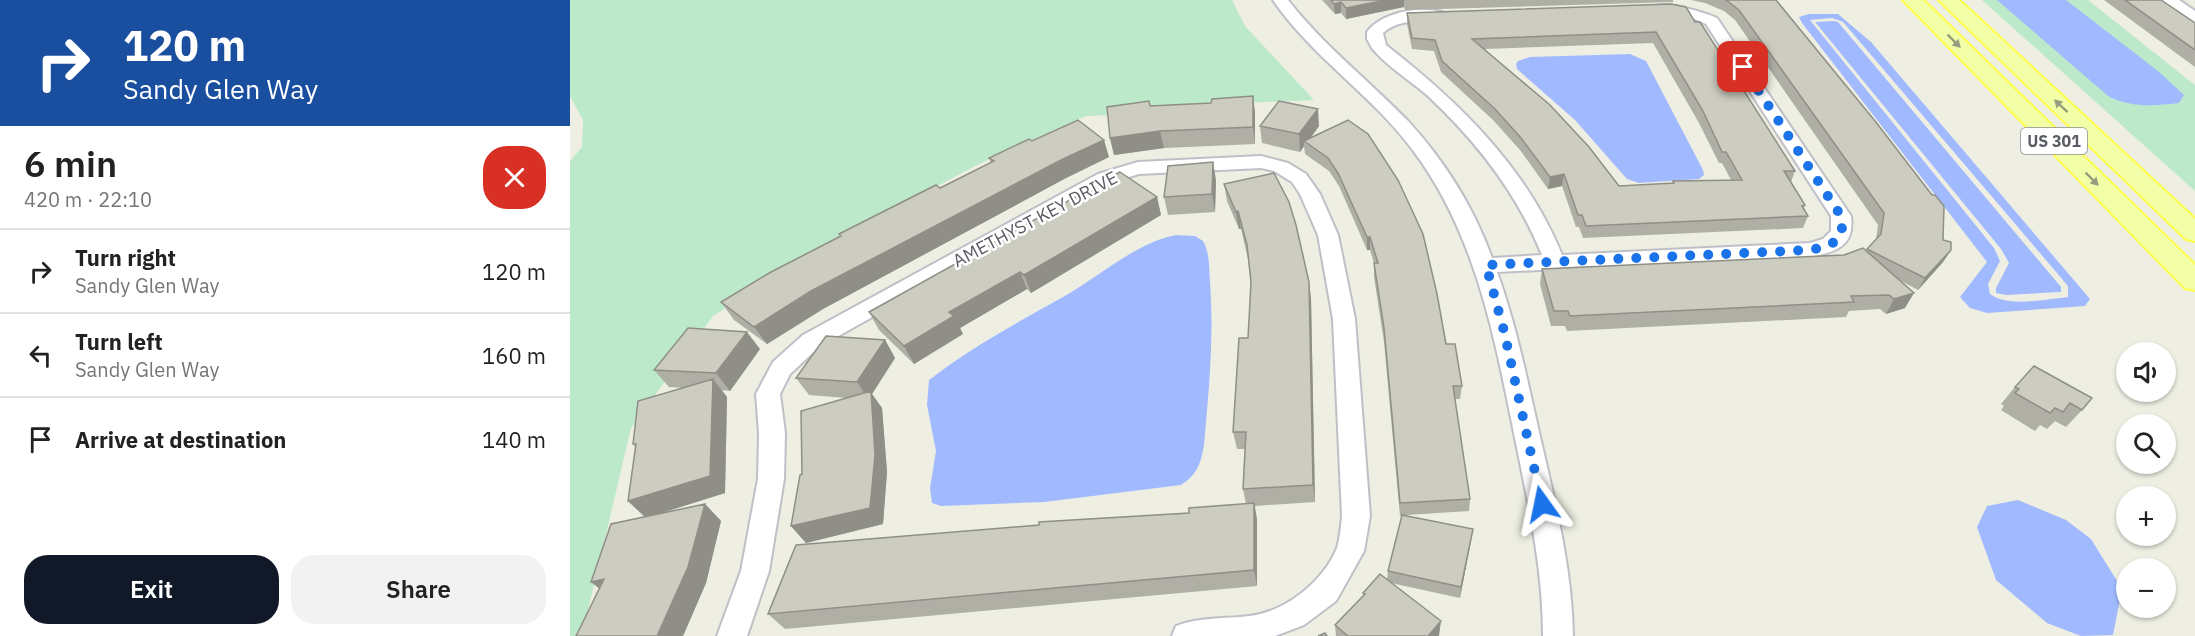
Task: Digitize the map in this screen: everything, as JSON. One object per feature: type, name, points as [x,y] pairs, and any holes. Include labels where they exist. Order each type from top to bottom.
[{"type":"main road","name":"US 301","points":[[1912,0],[2195,281]]},
{"type":"main road","name":"US 301","points":[[1948,0],[2195,232]]},
{"type":"street","points":[[1280,0],[1300,28],[1385,106],[1419,145],[1449,186],[1486,265],[1504,331],[1551,548],[1558,613],[1558,636]]},
{"type":"street","points":[[2169,0],[2195,18]]},
{"type":"street","points":[[1486,265],[1810,250],[1827,247],[1838,240],[1843,229],[1841,216],[1712,21],[1686,10],[1646,9]]},
{"type":"street","points":[[1458,15],[1396,18],[1383,23],[1375,32],[1375,39],[1380,48],[1429,86],[1472,129],[1502,166],[1535,217],[1555,262]]},
{"type":"street","name":"AMETHYST KEY DRIVE","points":[[732,636],[755,571],[771,478],[772,433],[768,394],[781,368],[811,341],[1105,178],[1138,168],[1261,162],[1281,167],[1299,178],[1310,194],[1328,235],[1344,319],[1356,516],[1350,551],[1326,591],[1294,615],[1253,630],[1187,636]]},
{"type":"green space","points":[[570,0],[1232,0],[1245,26],[1314,100],[1198,105],[1197,112],[1086,116],[977,165],[814,252],[713,316],[631,428],[582,636],[570,636],[570,161],[582,147],[583,120],[570,96]]},
{"type":"green space","points":[[1982,0],[2088,0],[2195,85],[2195,191]]},
{"type":"water","points":[[1997,0],[2066,0],[2158,71],[2184,95],[2179,103],[2151,105],[2125,103],[2108,96]]},
{"type":"water","points":[[1809,14],[1838,14],[1871,42],[2090,299],[2085,306],[1987,313],[1970,308],[1960,297],[1987,262],[1799,17]],"holes":[[[1832,18],[1843,22],[2068,286],[2068,297],[2017,302],[2007,301],[1990,294],[1988,284],[2000,261],[1994,248],[1810,20]]]},
{"type":"water","points":[[1815,22],[1838,22],[2061,287],[2061,292],[2006,295],[1996,293],[1996,288],[2009,263],[2001,249]]},
{"type":"water","points":[[1630,54],[1646,61],[1703,170],[1704,175],[1699,179],[1639,183],[1627,179],[1575,120],[1517,69],[1516,64],[1530,57]]},
{"type":"water","points":[[1176,235],[1195,236],[1203,241],[1209,266],[1211,343],[1206,424],[1201,457],[1191,477],[1181,485],[1044,502],[941,506],[932,503],[930,488],[936,451],[927,405],[929,380],[978,346],[1077,289],[1132,253],[1146,245]]},
{"type":"water","points":[[2018,500],[2066,520],[2091,539],[2116,579],[2116,618],[2113,635],[2081,636],[2047,623],[1996,580],[1977,527],[1987,506]]},
{"type":"building","points":[[1331,0],[1386,0],[1346,8],[1341,2],[1334,4]]},
{"type":"building","points":[[1726,0],[1776,0],[1932,195],[1935,195],[1944,206],[1943,240],[1951,242],[1951,250],[1925,278],[1867,249],[1881,234],[1884,213],[1739,10]]},
{"type":"building","points":[[2125,0],[2161,0],[2195,23],[2195,50]]},
{"type":"building","points":[[1671,4],[1686,7],[1695,22],[1700,22],[1795,171],[1784,171],[1805,205],[1802,206],[1808,216],[1586,226],[1582,215],[1578,215],[1564,174],[1550,177],[1521,138],[1495,109],[1442,61],[1435,40],[1412,38],[1407,13]],"holes":[[[1656,32],[1703,111],[1722,152],[1726,152],[1742,180],[1673,181],[1674,183],[1619,186],[1589,147],[1550,105],[1472,39]]]},
{"type":"building","points":[[1253,96],[1253,127],[1160,131],[1110,138],[1107,107],[1149,101],[1150,106],[1211,103],[1212,99]]},
{"type":"building","points":[[1279,101],[1318,109],[1299,134],[1260,126]]},
{"type":"building","points":[[1078,120],[1104,140],[1061,160],[811,291],[754,327],[721,302],[771,272],[841,236],[839,234],[936,185],[940,188],[994,161],[989,158]]},
{"type":"building","points":[[1348,120],[1368,134],[1398,180],[1423,234],[1446,344],[1455,344],[1462,386],[1453,386],[1470,499],[1400,503],[1384,328],[1374,263],[1378,263],[1370,237],[1367,237],[1338,173],[1328,158],[1304,141]]},
{"type":"building","points":[[1213,162],[1212,194],[1164,197],[1168,166]]},
{"type":"building","points":[[1120,172],[1157,197],[1024,275],[1020,272],[949,312],[954,316],[904,346],[869,312]]},
{"type":"building","points":[[1274,173],[1289,202],[1309,282],[1313,485],[1243,489],[1246,432],[1233,432],[1239,338],[1248,338],[1251,282],[1247,245],[1238,211],[1236,212],[1224,184]]},
{"type":"building","points":[[1863,248],[1914,293],[1894,299],[1889,295],[1851,296],[1854,302],[1570,316],[1568,311],[1554,311],[1542,269],[1844,255]]},
{"type":"building","points":[[688,328],[747,332],[716,373],[654,370]]},
{"type":"building","points":[[826,336],[885,340],[857,382],[796,378]]},
{"type":"building","points":[[2034,366],[2092,398],[2082,410],[2070,403],[2063,412],[2055,408],[2050,413],[2015,393],[2019,389],[2015,387]]},
{"type":"building","points":[[713,379],[710,476],[628,501],[636,444],[633,444],[638,401]]},
{"type":"building","points":[[871,391],[875,455],[870,508],[791,526],[802,474],[801,411]]},
{"type":"building","points":[[1254,503],[1254,570],[768,614],[796,545],[1039,525],[1039,522],[1189,513],[1189,508]]},
{"type":"building","points":[[705,504],[688,567],[657,636],[576,636],[604,579],[591,582],[611,524]]},
{"type":"building","points":[[1402,515],[1473,529],[1461,587],[1388,571]]},
{"type":"building","points":[[1380,574],[1441,621],[1428,636],[1348,636],[1335,625],[1365,594],[1363,593]]},
{"type":"route","points":[[1542,504],[1504,331],[1486,265],[1810,250],[1827,247],[1838,240],[1843,229],[1841,216],[1743,67]]}]
